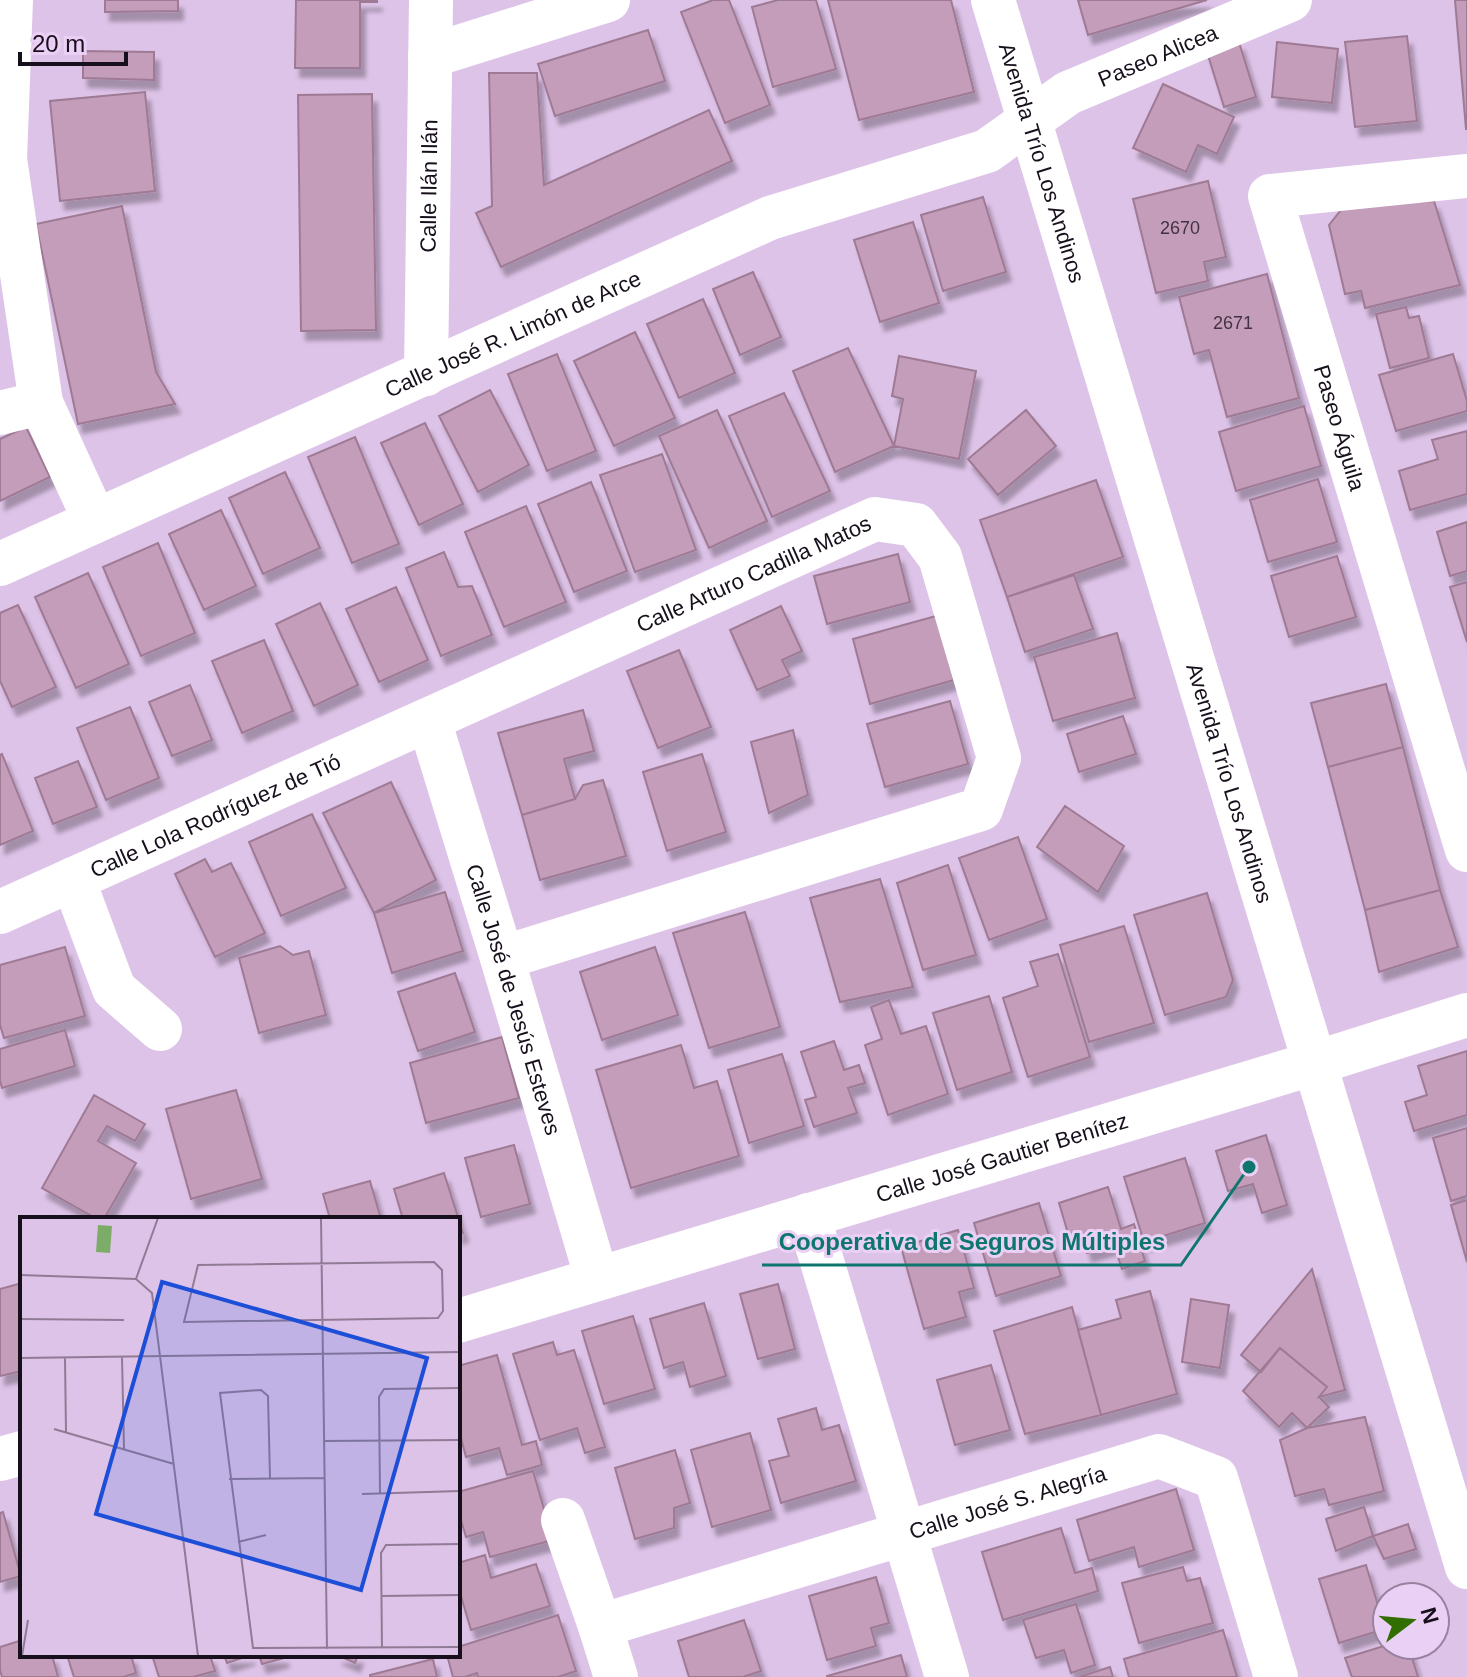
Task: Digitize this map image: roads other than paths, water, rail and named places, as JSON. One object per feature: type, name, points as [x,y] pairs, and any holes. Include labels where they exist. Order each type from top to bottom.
[{"type":"street","points":[[11,0],[5,159],[41,403],[95,521]]},
{"type":"street","name":"Calle Ilán Ilán","points":[[426,374],[431,0]]},
{"type":"street","points":[[430,56],[608,0]]},
{"type":"street","name":"Avenida Trío Los Andinos","points":[[993,0],[1467,1567]]},
{"type":"street","name":"Paseo Alicea","points":[[1031,120],[1068,93],[1290,0]]},
{"type":"street","name":"Calle José R. Limón de Arce","points":[[0,564],[770,218],[987,151],[1031,120]]},
{"type":"street","name":"Paseo Águila","points":[[1467,176],[1270,196],[1467,850]]},
{"type":"street","points":[[0,413],[41,403]]},
{"type":"street","name":"Calle Arturo Cadilla Matos","points":[[429,720],[875,519],[916,525],[940,557],[999,758],[981,809],[502,958]]},
{"type":"street","name":"Calle Lola Rodríguez de Tió","points":[[0,912],[429,720]]},
{"type":"street","name":"Calle José de Jesús Esteves","points":[[429,720],[597,1279]]},
{"type":"street","points":[[73,879],[114,989],[160,1029]]},
{"type":"street","name":"Calle José Gautier Benítez","points":[[460,1320],[1467,1015]]},
{"type":"street","points":[[808,1215],[947,1677]]},
{"type":"street","points":[[0,1459],[20,1454]]},
{"type":"street","name":"Calle José S. Alegría","points":[[600,1626],[1159,1456],[1216,1478],[1276,1677]]},
{"type":"street","points":[[563,1520],[616,1677]]},
{"type":"place","name":"Cooperativa de Seguros Múltiples","points":[[1249,1167]]}]
